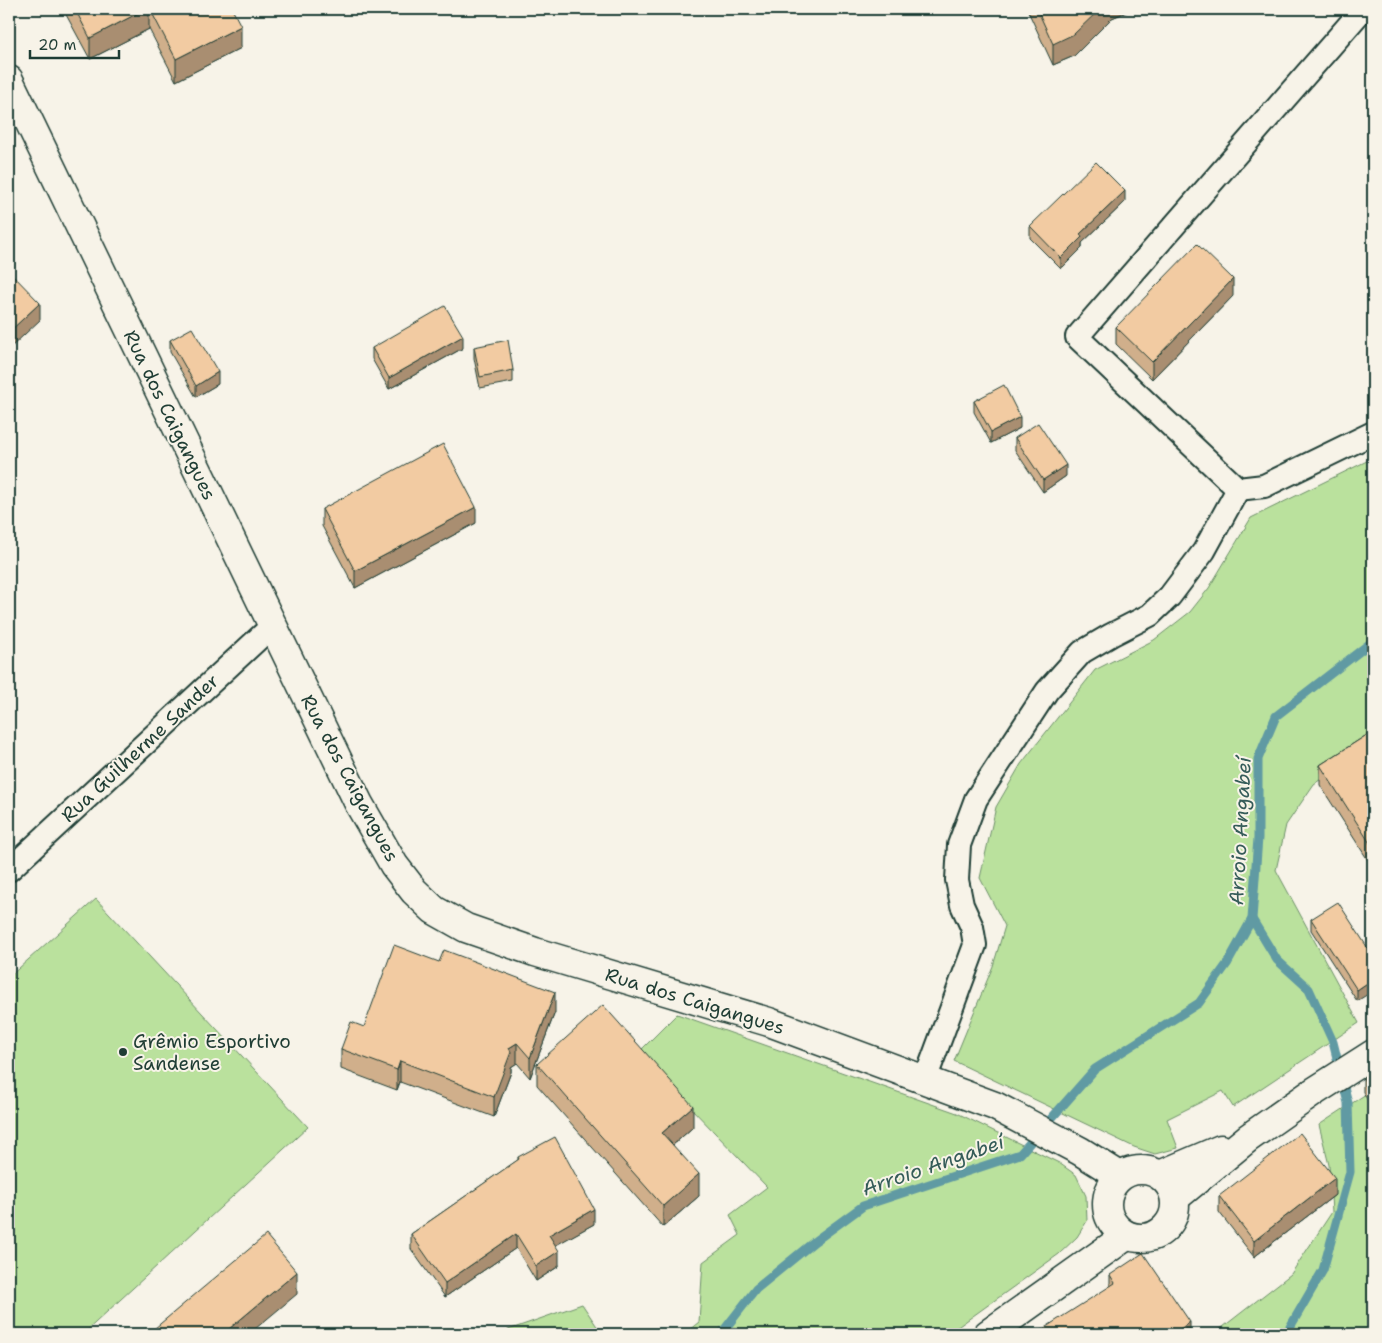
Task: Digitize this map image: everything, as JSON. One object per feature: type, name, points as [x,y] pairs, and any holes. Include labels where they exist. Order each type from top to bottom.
[{"type":"street","points":[[1363,9],[1076,337],[1238,489],[1264,486],[1373,433]]},
{"type":"street","name":"Rua dos Caigangues","points":[[9,80],[359,804],[394,865],[414,891],[434,910],[466,928],[535,952],[769,1022],[996,1106],[1080,1151],[1120,1176]]},
{"type":"street","points":[[925,1080],[975,945],[972,927],[962,905],[957,880],[959,845],[976,799],[1047,691],[1082,652],[1111,634],[1150,614],[1170,596],[1204,551],[1238,489]]},
{"type":"street","name":"Rua Guilherme Sander","points":[[9,870],[272,626]]},
{"type":"street","points":[[1175,1198],[1248,1138],[1315,1091],[1370,1056]]},
{"type":"street","points":[[1160,1175],[1248,1138]]},
{"type":"street","points":[[1132,1170],[1146,1170],[1160,1175],[1170,1185],[1175,1198],[1174,1213],[1168,1227],[1156,1236],[1140,1239],[1126,1236],[1114,1227],[1108,1215],[1106,1201],[1110,1187],[1120,1176],[1132,1170]]},
{"type":"street","points":[[988,1334],[1126,1236]]},
{"type":"green space","points":[[1373,458],[1373,743],[1314,784],[1286,825],[1276,870],[1359,1023],[1233,1107],[1223,1091],[1167,1119],[1178,1148],[1155,1154],[1134,1147],[954,1061],[993,966],[1005,926],[980,878],[996,807],[1021,764],[1095,670],[1154,640],[1190,612],[1209,588],[1251,518]]},
{"type":"green space","name":"Grêmio Esportivo Sandense","points":[[96,899],[308,1127],[83,1334],[9,1334],[9,977]]},
{"type":"green space","points":[[677,1014],[957,1113],[1059,1163],[1076,1175],[1086,1196],[1087,1221],[1077,1237],[1059,1254],[948,1334],[684,1334],[699,1322],[703,1262],[740,1235],[730,1215],[767,1187],[638,1053]]},
{"type":"green space","points":[[1369,1092],[1373,1107],[1373,1334],[1214,1334],[1291,1274],[1332,1212],[1329,1165],[1319,1125]]},
{"type":"green space","points":[[582,1304],[602,1334],[497,1334]]},
{"type":"building","points":[[75,9],[146,9],[90,38]]},
{"type":"building","points":[[150,9],[232,9],[241,26],[176,59]]},
{"type":"building","points":[[1037,9],[1100,9],[1074,34],[1053,44]]},
{"type":"building","points":[[1096,162],[1125,191],[1080,234],[1082,237],[1061,258],[1030,226]]},
{"type":"building","points":[[1197,244],[1233,279],[1152,362],[1116,327]]},
{"type":"building","points":[[9,271],[40,303],[9,332]]},
{"type":"building","points":[[445,306],[463,336],[389,378],[372,348]]},
{"type":"building","points":[[192,328],[218,372],[196,386],[170,340]]},
{"type":"building","points":[[508,340],[513,370],[480,377],[474,347]]},
{"type":"building","points":[[1004,385],[1020,417],[991,432],[974,401]]},
{"type":"building","points":[[1038,423],[1066,465],[1043,480],[1015,438]]},
{"type":"building","points":[[443,444],[476,507],[355,571],[322,509]]},
{"type":"building","points":[[1373,731],[1373,848],[1320,765]]},
{"type":"building","points":[[1338,902],[1373,956],[1373,979],[1357,990],[1311,919]]},
{"type":"building","points":[[394,945],[439,962],[444,950],[555,992],[530,1058],[517,1043],[509,1048],[511,1052],[494,1097],[400,1061],[397,1070],[341,1049],[351,1022],[364,1027]]},
{"type":"building","points":[[603,1005],[693,1106],[662,1133],[699,1174],[663,1206],[537,1064]]},
{"type":"building","points":[[1373,1071],[1373,1094],[1363,1077]]},
{"type":"building","points":[[1300,1133],[1335,1178],[1254,1241],[1219,1196]]},
{"type":"building","points":[[555,1137],[594,1209],[549,1235],[559,1251],[536,1266],[516,1234],[445,1283],[411,1234],[519,1159],[518,1157]]},
{"type":"building","points":[[266,1235],[297,1272],[223,1334],[148,1334]]},
{"type":"building","points":[[1143,1253],[1190,1322],[1173,1334],[1035,1334],[1115,1283],[1110,1275]]},
{"type":"waterway","name":"Arroio Angabeí","points":[[721,1334],[756,1289],[815,1241],[863,1206],[1020,1154],[1095,1069],[1199,1003],[1227,964],[1252,919],[1258,838],[1258,759],[1276,716],[1373,641]]},
{"type":"waterway","points":[[1252,919],[1277,960],[1309,989],[1333,1042],[1348,1103],[1350,1172],[1323,1270],[1286,1334]]},
{"type":"place","name":"Grêmio Esportivo Sandense","points":[[123,1052]]}]
